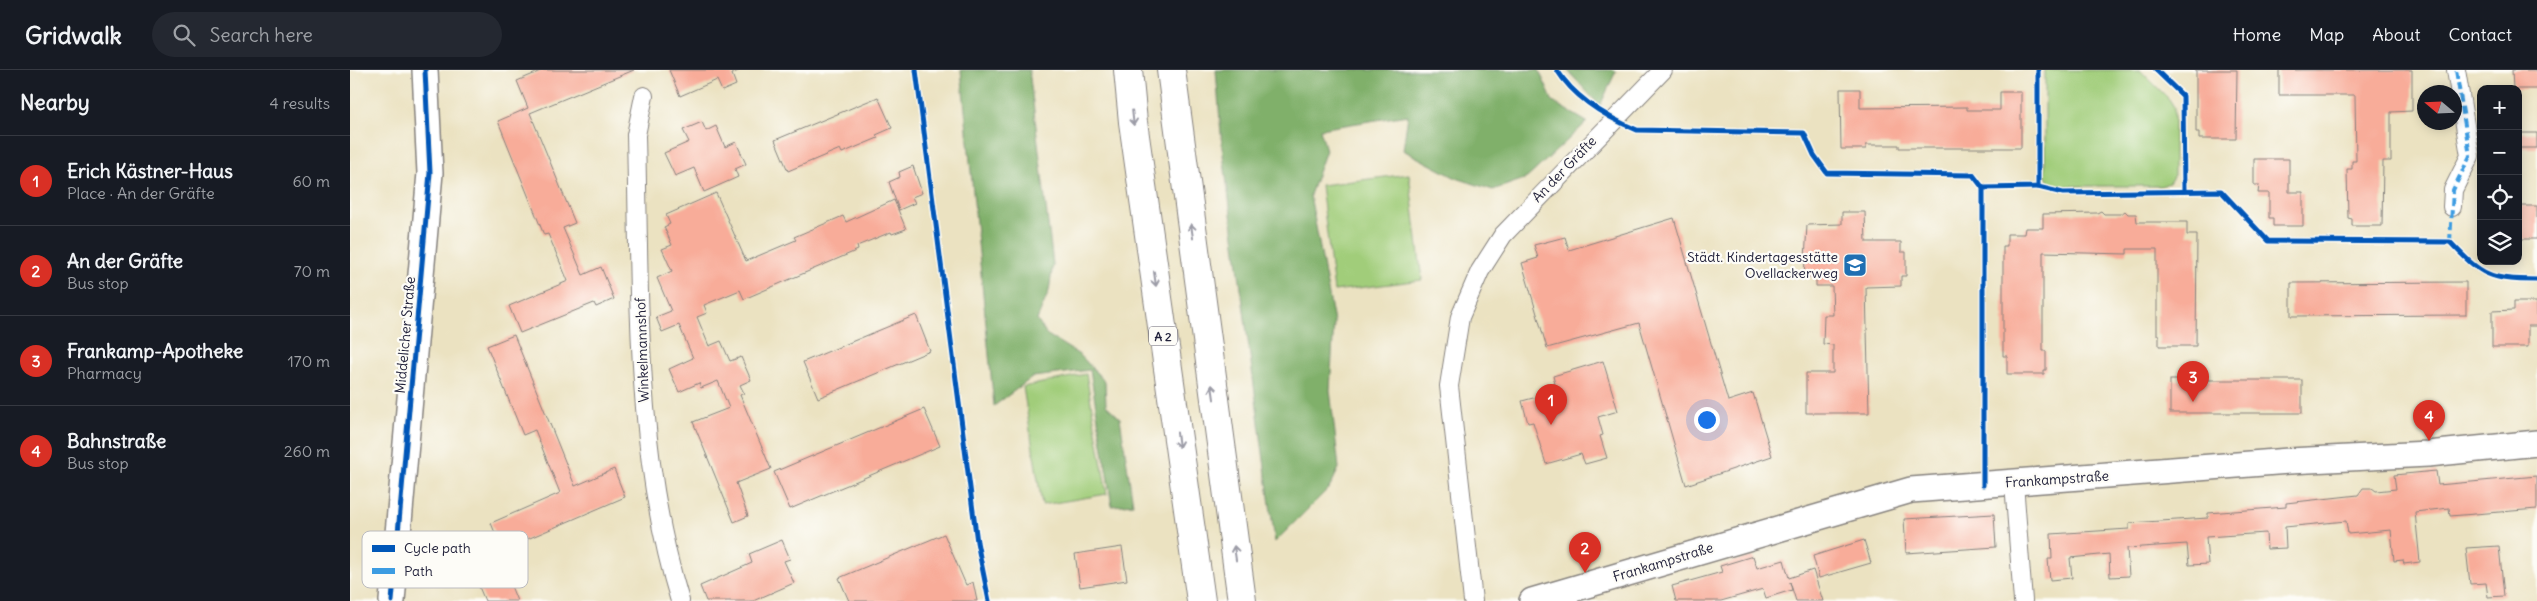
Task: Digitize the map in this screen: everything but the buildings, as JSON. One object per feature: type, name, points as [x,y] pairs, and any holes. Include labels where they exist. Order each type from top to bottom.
[{"type":"highway","name":"A 2","points":[[1128,70],[1133,122],[1201,601]]},
{"type":"highway","points":[[1171,70],[1242,601]]},
{"type":"street","name":"Middelicher Straße","points":[[398,531],[430,173],[425,70]]},
{"type":"street","name":"An der Gräfte","points":[[1473,601],[1449,386],[1460,316],[1480,271],[1503,235],[1541,193],[1662,70]]},
{"type":"street","points":[[2452,207],[2453,190],[2470,156],[2456,70]]},
{"type":"street","name":"Winkelmannshof","points":[[644,96],[636,135],[643,404],[652,483],[670,567],[680,601]]},
{"type":"street","name":"Frankampstraße","points":[[1532,601],[1911,490],[2289,461],[2428,454],[2537,443]]},
{"type":"street","points":[[2014,482],[2023,601]]},
{"type":"street","name":"Middelicher Straße","points":[[392,601],[393,588]]},
{"type":"green space","points":[[961,70],[1029,70],[1053,264],[1049,291],[1037,320],[1046,334],[1081,356],[1105,382],[1106,405],[1120,418],[1133,504],[1112,506],[1090,370],[1033,377],[994,406]]},
{"type":"green space","points":[[1216,70],[1539,70],[1553,102],[1587,122],[1527,178],[1493,190],[1456,178],[1403,150],[1408,115],[1320,129],[1326,150],[1310,195],[1334,322],[1330,390],[1339,468],[1330,487],[1275,542],[1222,147]]},
{"type":"green space","points":[[1567,70],[1614,70],[1616,71],[1600,106]]},
{"type":"green space","points":[[2045,70],[2140,70],[2169,99],[2174,107],[2174,175],[2169,183],[2161,186],[2061,186],[2049,183],[2045,173]]},
{"type":"green space","points":[[1409,174],[1422,280],[1334,291],[1321,185]]},
{"type":"green space","points":[[1086,374],[1107,494],[1042,505],[1023,387]]},
{"type":"marked path","points":[[2450,242],[2453,190],[2470,156],[2456,70]]},
{"type":"cycle path","points":[[398,531],[430,173],[425,70]]},
{"type":"cycle path","points":[[916,70],[977,542],[989,601]]},
{"type":"cycle path","points":[[1557,70],[1573,90],[1592,106],[1637,130],[1804,133],[1814,155],[1827,173],[1973,175],[1983,188]]},
{"type":"cycle path","points":[[1983,485],[1983,188],[2038,187],[2038,70]]},
{"type":"cycle path","points":[[2156,70],[2183,96],[2184,191]]},
{"type":"cycle path","points":[[2038,187],[2063,193],[2221,191],[2268,241],[2450,242],[2470,262],[2488,274],[2508,279],[2537,280]]},
{"type":"cycle path","points":[[392,601],[393,588]]},
{"type":"place","name":"Städt. Kindertagesstätte Ovellackerweg","points":[[1855,265]]},
{"type":"place","name":"Frankamp-Apotheke","points":[[2193,402]]},
{"type":"place","name":"Erich Kästner-Haus","points":[[1551,425]]},
{"type":"place","name":"Bahnstraße","points":[[2429,441]]},
{"type":"place","name":"An der Gräfte","points":[[1585,573]]}]
